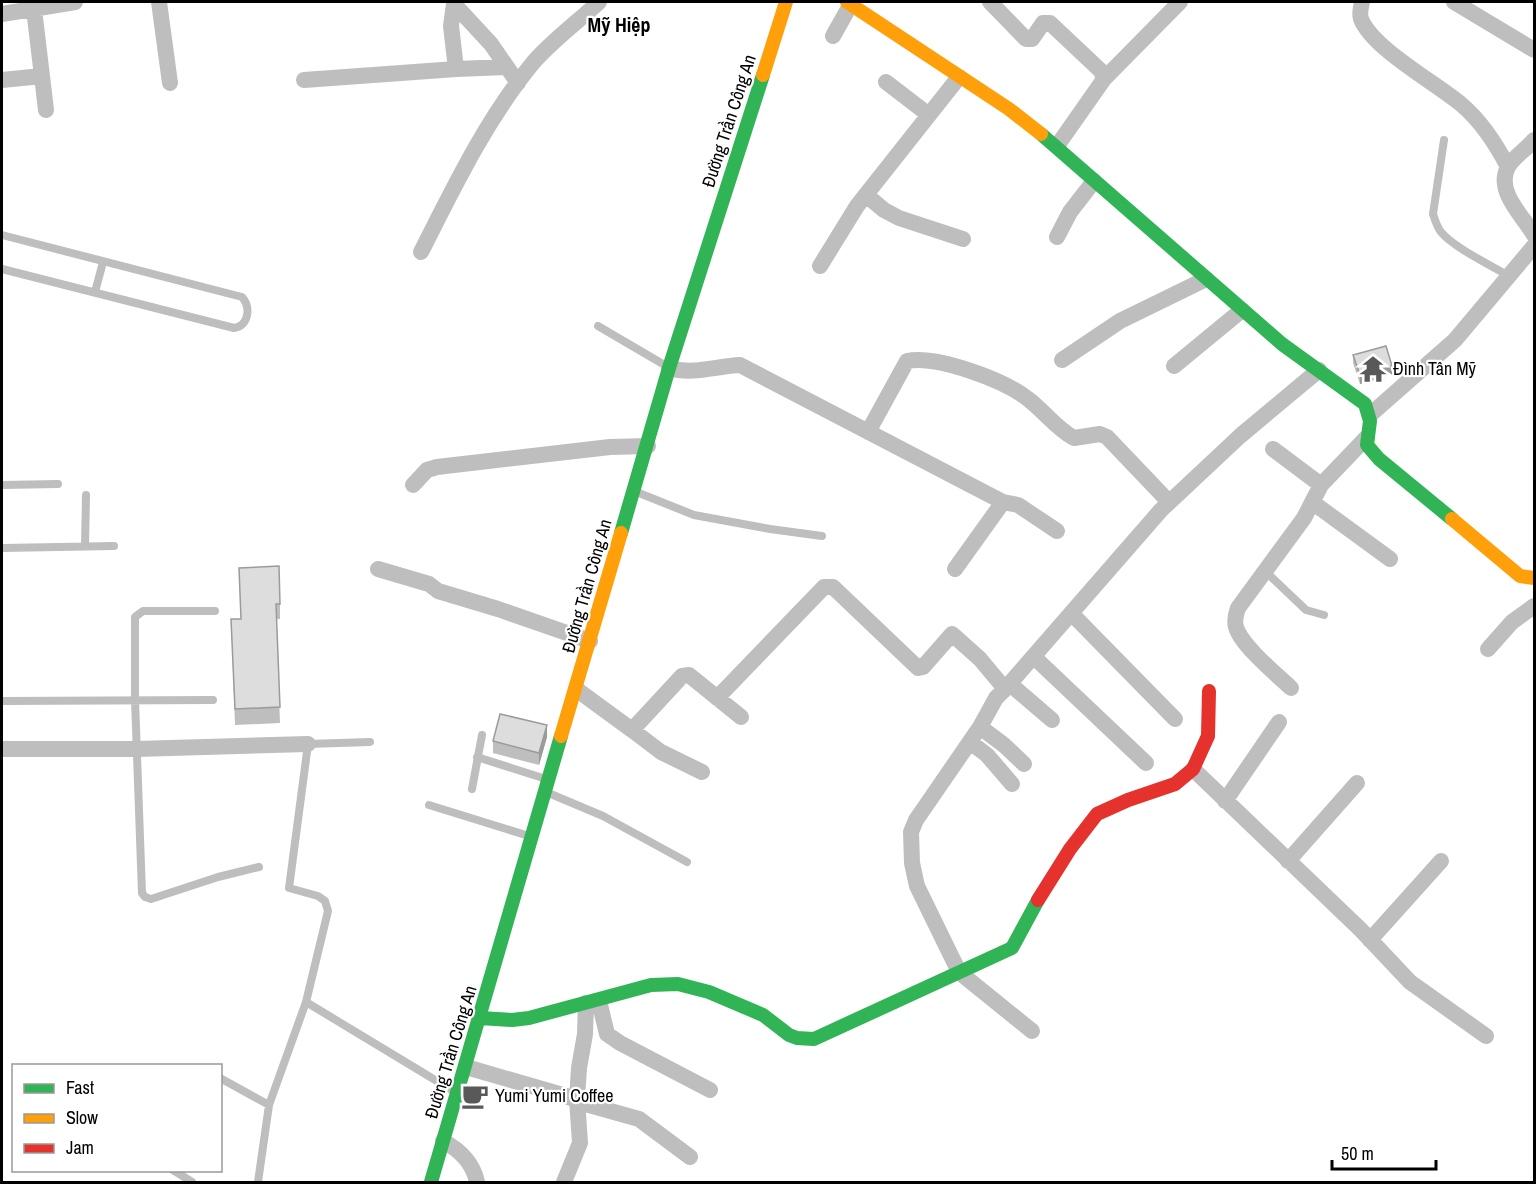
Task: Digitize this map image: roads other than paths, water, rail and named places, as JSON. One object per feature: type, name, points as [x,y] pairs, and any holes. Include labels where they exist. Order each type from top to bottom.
[{"type":"street","points":[[2,14],[75,2]]},
{"type":"street","points":[[159,2],[170,82]]},
{"type":"street","points":[[421,252],[458,178],[502,105],[534,62],[599,2]]},
{"type":"street","name":"Đường Trần Công An","points":[[431,1182],[669,368],[786,2]]},
{"type":"street","points":[[990,2],[1026,39],[1032,39],[1043,23],[1050,23],[1101,71],[1104,79]]},
{"type":"street","points":[[1057,146],[1104,79],[1180,2]]},
{"type":"street","points":[[1362,2],[1360,17],[1368,32],[1398,58],[1463,106],[1488,133],[1508,167]]},
{"type":"street","points":[[1454,2],[1534,50]]},
{"type":"street","points":[[454,3],[491,44],[518,83]]},
{"type":"street","points":[[454,3],[451,26],[456,69]]},
{"type":"street","points":[[833,36],[849,3],[1010,109],[1057,146],[1094,181],[1282,344],[1365,404],[1371,414],[1367,445],[1390,469],[1520,576],[1533,579],[1534,597]]},
{"type":"street","points":[[34,9],[46,110]]},
{"type":"street","points":[[304,80],[506,67]]},
{"type":"street","points":[[2,80],[42,76]]},
{"type":"street","points":[[820,266],[857,206],[959,77]]},
{"type":"street","points":[[886,82],[929,115]]},
{"type":"street","points":[[1534,140],[1508,167],[1504,183],[1508,195],[1534,235]]},
{"type":"street","points":[[1057,237],[1071,212],[1094,181]]},
{"type":"street","points":[[866,195],[884,210],[899,218],[963,239]]},
{"type":"street","points":[[1371,414],[1455,340],[1534,246]]},
{"type":"street","points":[[1062,360],[1120,321],[1206,279]]},
{"type":"street","points":[[1174,366],[1242,310]]},
{"type":"street","points":[[868,432],[907,361],[947,363],[992,380],[1026,397],[1074,438],[1100,434],[1107,436],[1169,502]]},
{"type":"street","points":[[669,368],[680,371],[740,365],[1004,502],[1018,505],[1057,531]]},
{"type":"street","points":[[1032,1030],[959,972],[917,886],[912,863],[912,832],[916,820],[980,728],[989,708],[1169,502],[1240,436],[1319,370]]},
{"type":"street","points":[[1291,688],[1251,649],[1236,628],[1235,619],[1238,608],[1304,518],[1321,485],[1367,437]]},
{"type":"street","points":[[413,485],[427,470],[437,467],[610,447],[648,446]]},
{"type":"street","points":[[1273,449],[1321,485]]},
{"type":"street","points":[[956,569],[1004,502]]},
{"type":"street","points":[[1312,502],[1390,559]]},
{"type":"street","points":[[378,569],[429,584],[438,591],[590,641]]},
{"type":"street","points":[[717,698],[828,585],[833,587],[918,668],[923,667],[952,634],[1008,686],[1052,720]]},
{"type":"street","points":[[1488,649],[1512,622],[1534,606]]},
{"type":"street","points":[[1072,614],[1175,719]]},
{"type":"street","points":[[1034,657],[1146,763]]},
{"type":"street","points":[[632,730],[685,674],[741,717]]},
{"type":"street","points":[[576,689],[661,752],[702,772]]},
{"type":"street","points":[[480,1018],[512,1020],[530,1018],[651,985],[678,984],[708,992],[763,1015],[789,1035],[814,1039],[1012,948],[1051,877],[1097,814],[1174,784],[1193,769],[1208,736],[1209,691]]},
{"type":"street","points":[[1226,801],[1279,722]]},
{"type":"street","points":[[980,728],[1004,745],[1024,764]]},
{"type":"street","points":[[970,742],[987,755],[1012,784]]},
{"type":"street","points":[[2,749],[136,749],[308,744]]},
{"type":"street","points":[[1193,769],[1370,939],[1410,982],[1486,1036]]},
{"type":"street","points":[[1288,861],[1357,783]]},
{"type":"street","points":[[1370,939],[1441,861]]},
{"type":"street","points":[[592,1002],[607,1034],[710,1090]]},
{"type":"street","points":[[564,1182],[580,1143],[577,1099],[579,1068],[592,1002]]},
{"type":"street","points":[[465,1067],[639,1119],[690,1157]]},
{"type":"street","points":[[443,1141],[459,1150],[476,1175],[477,1182]]},
{"type":"lane","points":[[1444,140],[1433,214],[1441,232],[1509,277]]},
{"type":"lane","points":[[2,235],[242,297],[247,303],[248,311],[244,322],[234,328],[2,269]]},
{"type":"lane","points":[[95,292],[103,262]]},
{"type":"lane","points":[[598,326],[669,368]]},
{"type":"lane","points":[[2,485],[58,484]]},
{"type":"lane","points":[[633,491],[694,515],[822,536]]},
{"type":"lane","points":[[85,546],[86,495]]},
{"type":"lane","points":[[2,548],[114,546]]},
{"type":"lane","points":[[1265,571],[1306,610],[1324,615]]},
{"type":"lane","points":[[214,611],[143,612],[135,617],[136,749],[142,893],[151,899],[218,877],[259,867]]},
{"type":"lane","points":[[2,701],[213,700]]},
{"type":"lane","points":[[472,789],[482,735]]},
{"type":"lane","points":[[258,1182],[269,1105],[306,1002],[328,905],[318,896],[290,888],[308,744],[370,742]]},
{"type":"lane","points":[[477,757],[547,786],[687,862]]},
{"type":"lane","points":[[429,805],[532,837]]},
{"type":"lane","points":[[306,1002],[458,1094]]},
{"type":"lane","points":[[222,1079],[269,1105]]},
{"type":"lane","points":[[175,1172],[192,1182]]},
{"type":"place","name":"Đình Tân Mỹ","points":[[1373,369]]},
{"type":"place","name":"Yumi Yumi Coffee","points":[[475,1096]]},
{"type":"district","name":"Mỹ Hiệp","points":[[619,25]]}]
